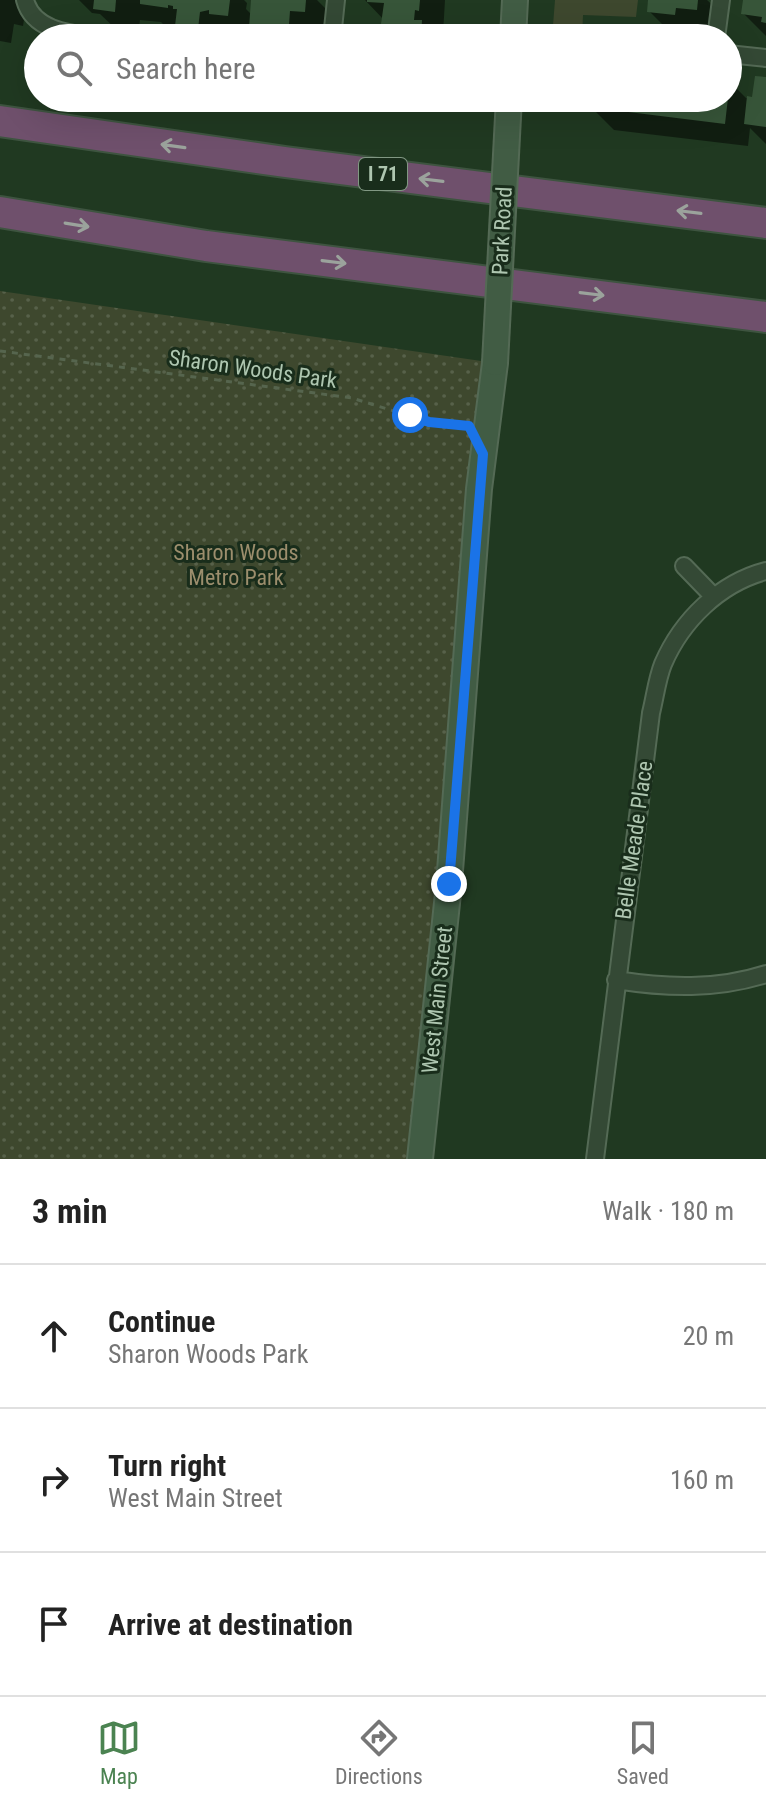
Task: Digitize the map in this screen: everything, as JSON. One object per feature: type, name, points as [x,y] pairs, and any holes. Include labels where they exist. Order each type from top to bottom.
[{"type":"highway","name":"I 71","points":[[0,121],[285,162],[766,223]]},
{"type":"highway","points":[[0,212],[206,246],[766,317]]},
{"type":"main road","points":[[514,24],[515,0]]},
{"type":"main road","name":"Park Road","points":[[495,363],[508,112]]},
{"type":"main road","name":"West Main Street","points":[[420,1159],[437,1016],[483,454],[495,363]]},
{"type":"street","points":[[25,0],[42,24]]},
{"type":"street","points":[[333,24],[336,0]]},
{"type":"street","points":[[718,24],[721,0]]},
{"type":"street","points":[[742,55],[766,58]]},
{"type":"street","points":[[684,566],[714,597]]},
{"type":"street","name":"Belle Meade Place","points":[[595,1159],[651,713],[663,665],[682,631],[714,597],[746,577],[766,571]]},
{"type":"street","points":[[616,980],[658,986],[706,987],[766,974]]},
{"type":"path","name":"Sharon Woods Park","points":[[0,351],[352,398],[429,422],[469,426],[483,454]]},
{"type":"green space","points":[[555,0],[638,0],[636,17],[583,15],[583,24],[553,24]]},
{"type":"green space","name":"Sharon Woods Metro Park","points":[[0,291],[495,363],[420,1159],[0,1159]]},
{"type":"building","points":[[94,0],[116,0],[115,12],[93,9]]},
{"type":"building","points":[[140,0],[230,0],[228,16],[209,14],[209,10],[200,12],[199,24],[175,24],[177,9],[173,6],[140,4]]},
{"type":"building","points":[[251,0],[306,0],[305,12],[290,11],[289,24],[249,24]]},
{"type":"building","points":[[420,0],[414,20],[422,20],[422,24],[381,24],[384,3],[367,2]]},
{"type":"building","points":[[648,0],[698,0],[697,10],[676,8],[675,15],[647,12]]},
{"type":"building","points":[[743,0],[766,0],[766,23],[761,22],[762,17],[741,14]]},
{"type":"building","points":[[755,76],[766,77],[766,127],[744,124],[747,96],[752,97]]},
{"type":"building","points":[[628,112],[726,112],[725,124]]},
{"type":"route","points":[[410,415],[429,422],[469,426],[483,454],[449,884]]}]
